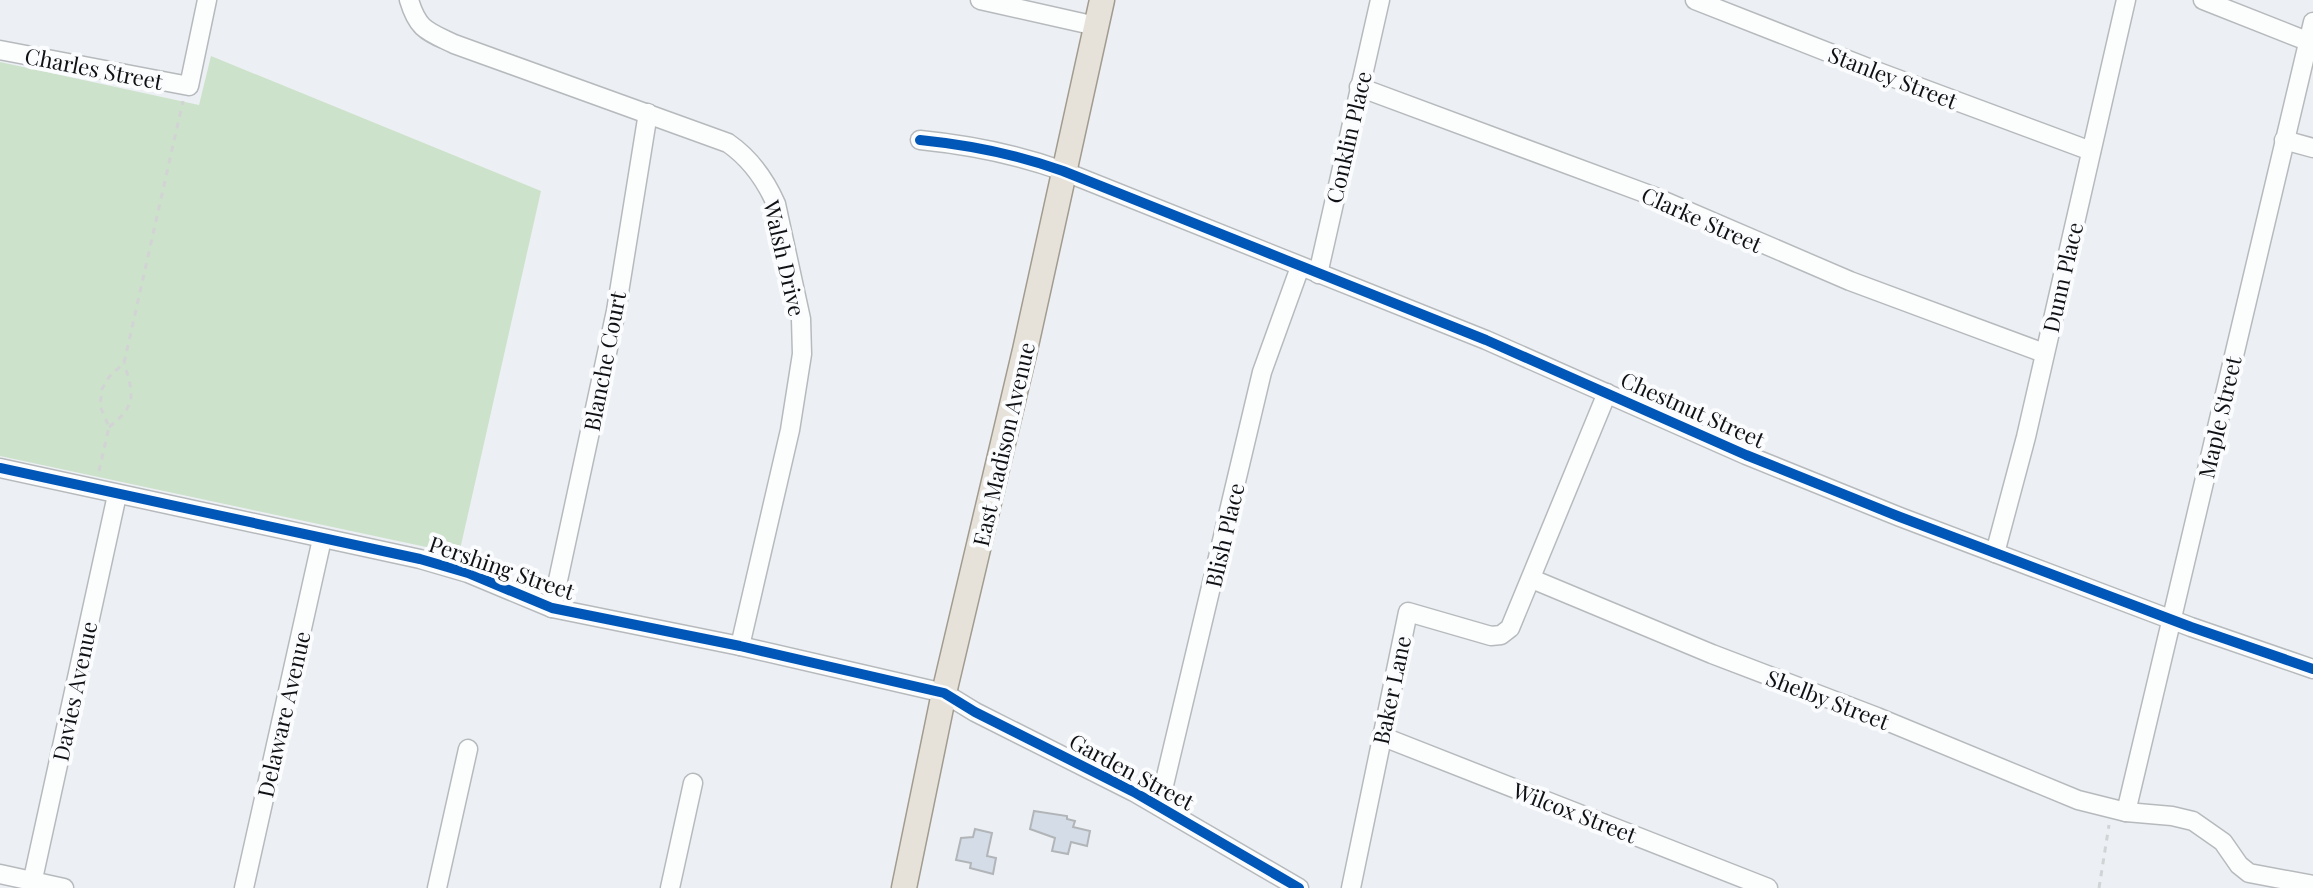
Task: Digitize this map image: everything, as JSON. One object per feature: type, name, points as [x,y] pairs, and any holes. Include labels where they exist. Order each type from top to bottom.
[{"type":"main road","name":"East Madison Avenue","points":[[904,888],[944,693],[1025,350],[1102,0]]},
{"type":"street","points":[[187,86],[207,0]]},
{"type":"street","name":"Walsh Drive","points":[[409,0],[415,20],[429,32],[454,44],[728,143],[745,155],[776,204],[801,319],[802,354],[799,390],[740,646]]},
{"type":"street","points":[[980,0],[1096,26]]},
{"type":"street","name":"Conklin Place","points":[[1309,271],[1380,0]]},
{"type":"street","name":"Stanley Street","points":[[1695,0],[2091,151]]},
{"type":"street","name":"Dunn Place","points":[[1995,553],[2126,0]]},
{"type":"street","points":[[2203,0],[2307,41]]},
{"type":"street","name":"Maple Street","points":[[2119,810],[2172,620],[2313,22]]},
{"type":"street","name":"Charles Street","points":[[0,50],[187,86]]},
{"type":"street","name":"Clarke Street","points":[[1359,87],[1650,195],[1850,281],[2044,353]]},
{"type":"street","name":"Blanche Court","points":[[552,608],[616,311],[648,113]]},
{"type":"street","name":"Chestnut Street","points":[[920,140],[1022,156],[1063,171],[1486,340],[1746,455],[2172,620],[2313,669]]},
{"type":"street","points":[[2284,140],[2313,148]]},
{"type":"street","name":"Blish Place","points":[[1159,806],[1262,372],[1309,271]]},
{"type":"street","name":"Baker Lane","points":[[1351,888],[1408,612],[1491,636],[1501,635],[1510,628],[1607,393]]},
{"type":"street","name":"Pershing Street","points":[[0,468],[420,559],[468,573],[552,608],[740,646],[944,693]]},
{"type":"street","name":"Davies Avenue","points":[[31,885],[117,495]]},
{"type":"street","name":"Delaware Avenue","points":[[244,888],[322,539]]},
{"type":"street","name":"Shelby Street","points":[[1532,579],[2078,800],[2119,810],[2193,821],[2223,842],[2239,865],[2260,877]]},
{"type":"street","name":"Garden Street","points":[[944,693],[1159,806],[1299,888]]},
{"type":"street","name":"Wilcox Street","points":[[1381,736],[1768,888]]},
{"type":"street","points":[[437,888],[468,749]]},
{"type":"street","points":[[670,888],[693,783]]},
{"type":"street","points":[[0,874],[31,885],[64,888]]},
{"type":"street","points":[[2241,888],[2260,877],[2313,885]]},
{"type":"path","points":[[109,427],[125,414],[131,402],[131,387],[124,363],[187,86]]},
{"type":"path","points":[[95,489],[109,427],[100,406],[102,389],[109,377],[124,363]]},
{"type":"path","points":[[2099,888],[2119,810]]},
{"type":"green space","points":[[211,56],[541,191],[459,554],[0,456],[0,62],[199,105]]},
{"type":"building","points":[[1034,811],[1067,816],[1067,819],[1075,821],[1073,827],[1090,831],[1087,846],[1071,842],[1068,854],[1052,851],[1055,838],[1030,829]]},
{"type":"building","points":[[975,829],[992,833],[987,856],[996,858],[993,874],[970,868],[971,863],[956,860],[961,838],[973,837]]},
{"type":"cycle path","points":[[920,140],[993,151],[1063,171],[1486,340],[1746,455],[1900,517],[2191,627],[2313,669]]},
{"type":"cycle path","points":[[0,468],[420,559],[468,573],[552,608],[740,646],[944,693],[975,712],[1134,792],[1299,888]]}]
